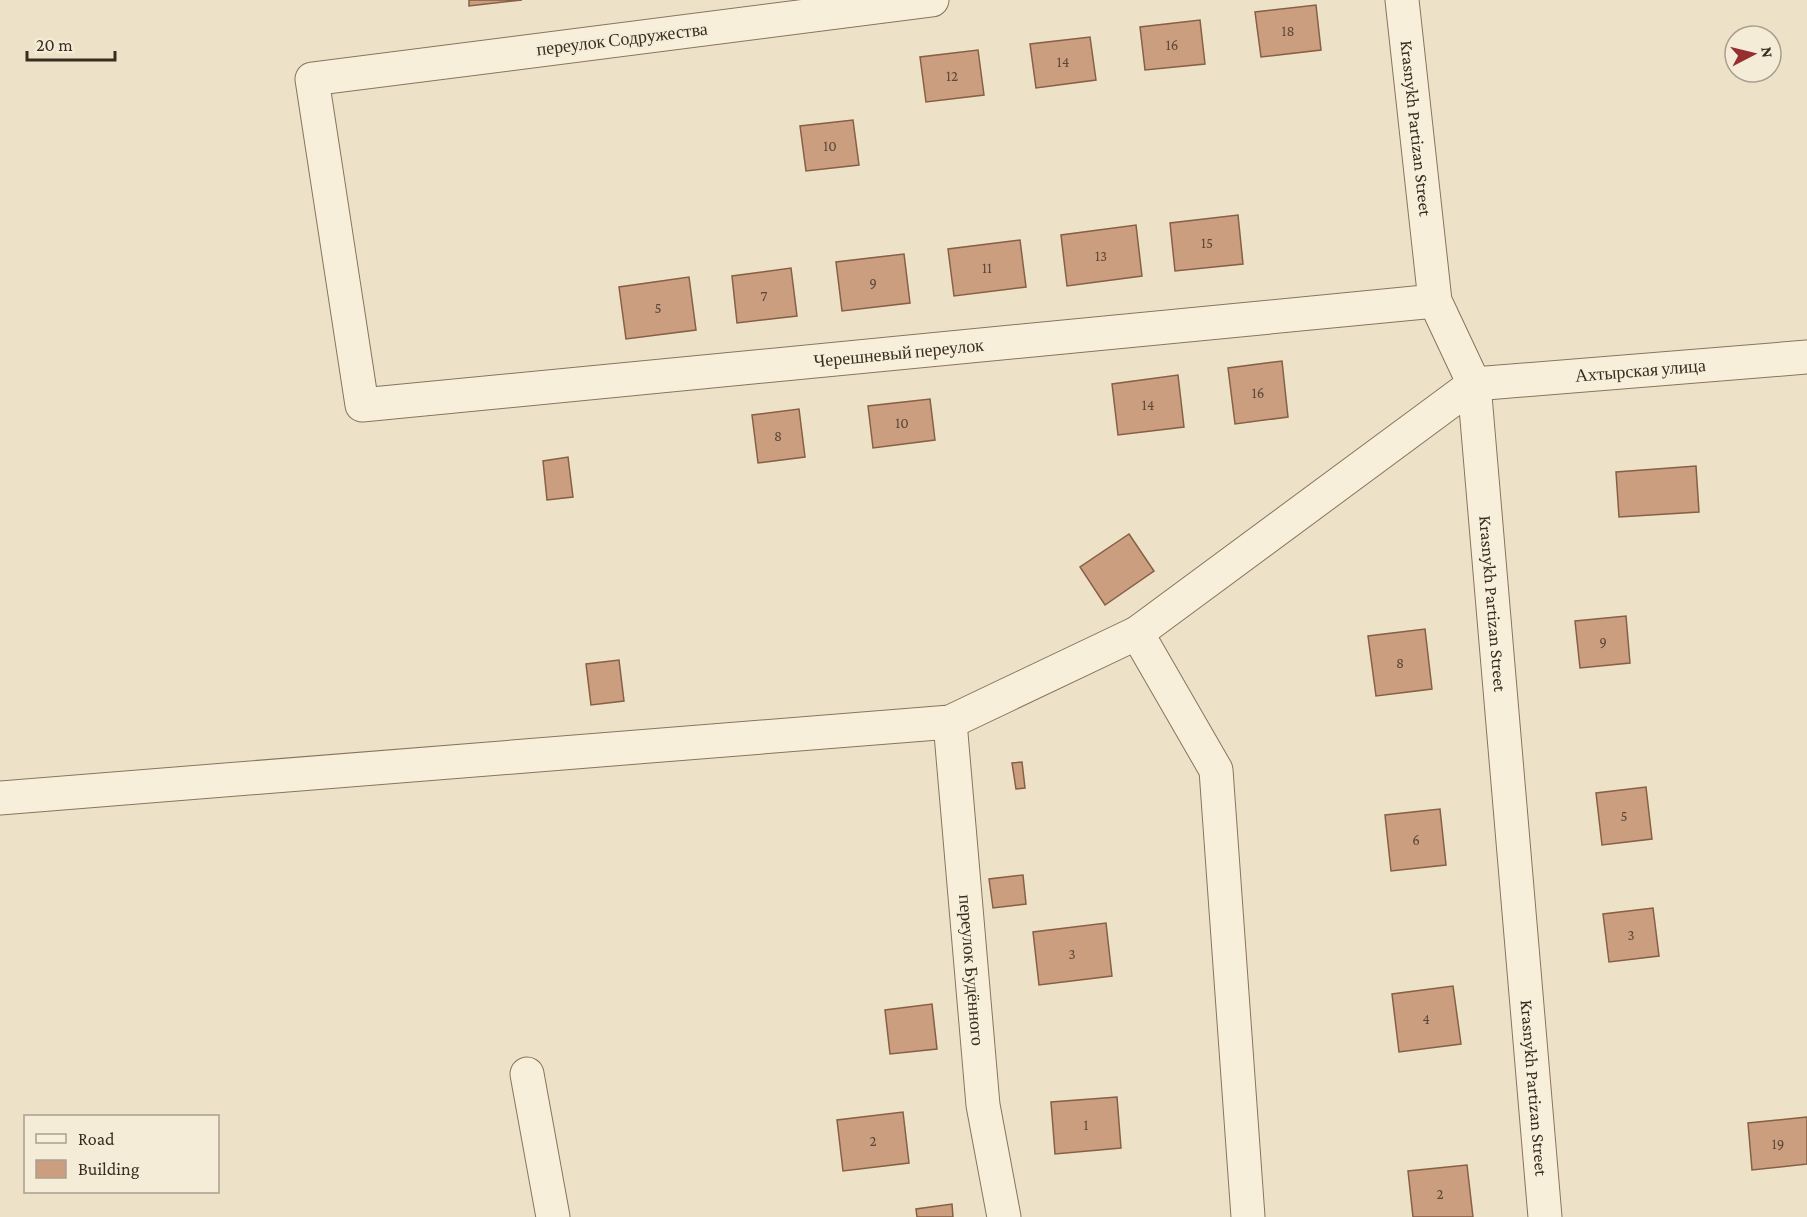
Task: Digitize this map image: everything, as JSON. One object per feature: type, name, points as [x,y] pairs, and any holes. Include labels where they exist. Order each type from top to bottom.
[{"type":"street","name":"переулок Содружества","points":[[362,405],[312,79],[932,0]]},
{"type":"street","name":"Krasnykh Partizan Street","points":[[1402,0],[1435,301],[1474,384],[1545,1217]]},
{"type":"street","name":"Черешневый переулок","points":[[362,405],[1435,301]]},
{"type":"street","name":"Ахтырская улица","points":[[1474,384],[1807,357]]},
{"type":"street","points":[[0,798],[950,722],[1137,633],[1474,384]]},
{"type":"street","points":[[1137,633],[1216,770],[1248,1217]]},
{"type":"street","name":"переулок Будённого","points":[[950,722],[983,1105],[1004,1217]]},
{"type":"street","points":[[527,1074],[553,1217]]},
{"type":"building","points":[[469,0],[522,0],[469,6]]},
{"type":"building","points":[[1316,5],[1321,50],[1261,57],[1255,12]]},
{"type":"building","points":[[1200,20],[1205,64],[1145,70],[1140,27]]},
{"type":"building","points":[[1090,37],[1096,80],[1036,88],[1030,44]]},
{"type":"building","points":[[978,50],[984,95],[926,102],[920,57]]},
{"type":"building","points":[[853,120],[859,165],[806,171],[800,126]]},
{"type":"building","points":[[1238,215],[1243,264],[1175,271],[1170,223]]},
{"type":"building","points":[[1136,225],[1142,276],[1067,286],[1061,235]]},
{"type":"building","points":[[1020,240],[1026,287],[954,296],[948,249]]},
{"type":"building","points":[[904,254],[910,303],[842,311],[836,262]]},
{"type":"building","points":[[791,268],[797,316],[737,323],[732,276]]},
{"type":"building","points":[[689,277],[696,330],[626,339],[619,287]]},
{"type":"building","points":[[1282,361],[1288,417],[1235,424],[1228,368]]},
{"type":"building","points":[[1178,375],[1184,427],[1118,435],[1112,384]]},
{"type":"building","points":[[930,399],[935,440],[873,448],[868,406]]},
{"type":"building","points":[[799,409],[805,457],[758,463],[752,415]]},
{"type":"building","points":[[568,457],[573,497],[547,500],[543,461]]},
{"type":"building","points":[[1696,466],[1699,512],[1619,517],[1616,472]]},
{"type":"building","points":[[1129,534],[1154,571],[1105,605],[1080,567]]},
{"type":"building","points":[[1626,616],[1630,663],[1580,668],[1575,621]]},
{"type":"building","points":[[1425,629],[1432,689],[1376,696],[1368,636]]},
{"type":"building","points":[[619,660],[624,701],[591,705],[586,664]]},
{"type":"building","points":[[1022,762],[1025,788],[1016,789],[1012,763]]},
{"type":"building","points":[[1646,787],[1652,839],[1602,845],[1596,793]]},
{"type":"building","points":[[1440,809],[1446,865],[1391,871],[1385,815]]},
{"type":"building","points":[[1023,875],[1026,904],[993,908],[989,879]]},
{"type":"building","points":[[1653,908],[1659,956],[1609,962],[1603,914]]},
{"type":"building","points":[[1106,923],[1112,976],[1039,985],[1033,932]]},
{"type":"building","points":[[1453,986],[1461,1044],[1399,1052],[1392,994]]},
{"type":"building","points":[[932,1004],[937,1049],[890,1054],[885,1010]]},
{"type":"building","points":[[1117,1097],[1121,1148],[1055,1154],[1051,1102]]},
{"type":"building","points":[[903,1112],[909,1163],[843,1171],[837,1120]]},
{"type":"building","points":[[1807,1117],[1807,1164],[1752,1170],[1748,1123]]},
{"type":"building","points":[[1467,1165],[1473,1217],[1413,1217],[1408,1171]]},
{"type":"building","points":[[952,1204],[953,1217],[917,1217],[916,1209]]}]
